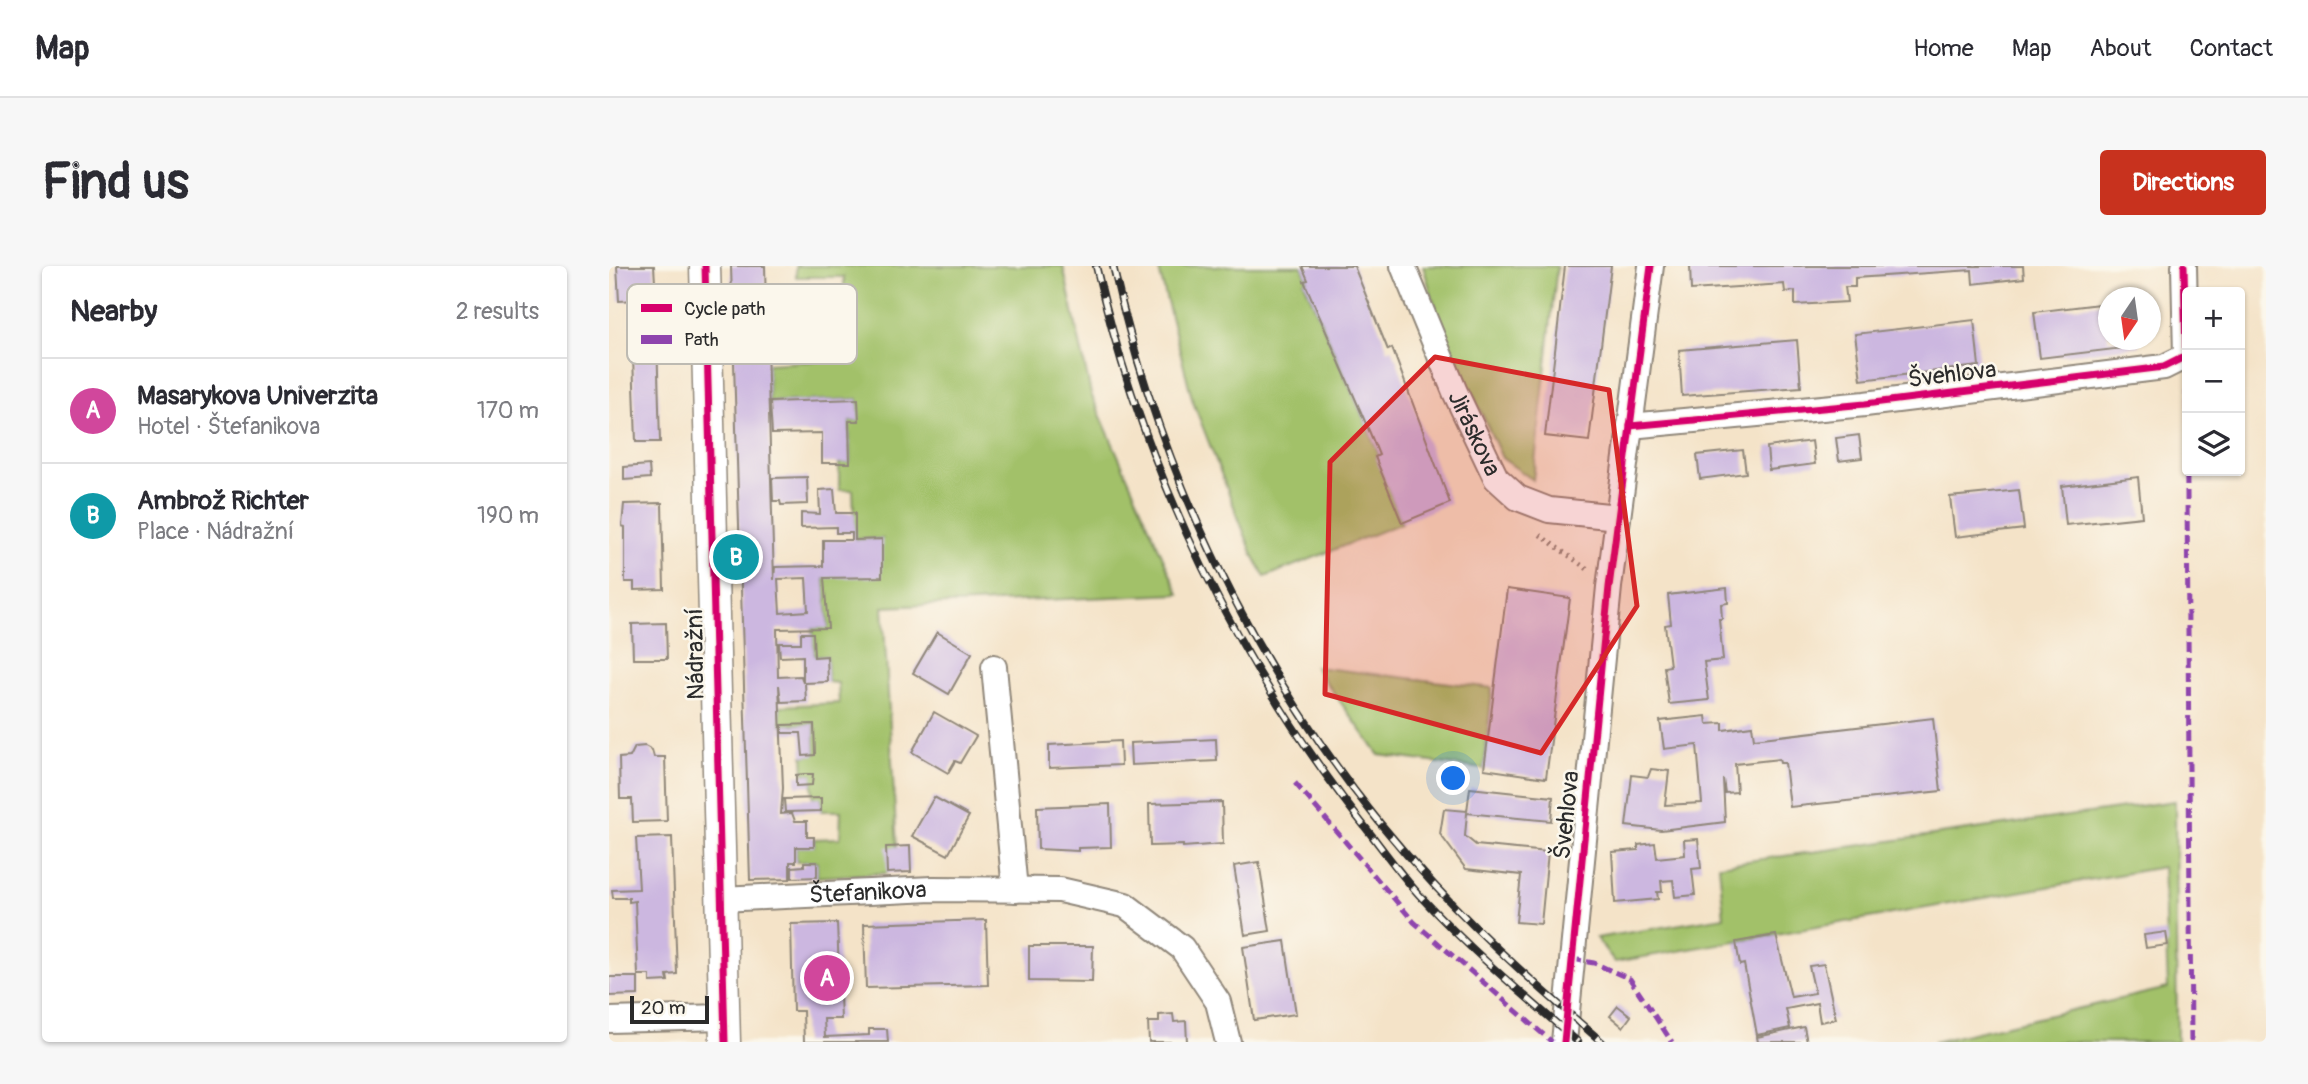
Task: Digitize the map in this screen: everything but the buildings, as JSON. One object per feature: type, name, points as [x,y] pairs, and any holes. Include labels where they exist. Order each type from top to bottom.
[{"type":"street","name":"Nádražní","points":[[705,266],[705,284]]},
{"type":"street","name":"Jiráskova","points":[[1403,266],[1455,392],[1496,478],[1518,498],[1549,510],[1618,517]]},
{"type":"street","name":"Švehlova","points":[[1564,1042],[1609,587],[1651,266]]},
{"type":"street","name":"Švehlova","points":[[1630,426],[1865,404],[2164,367],[2186,356],[2184,266]]},
{"type":"street","name":"Nádražní","points":[[707,364],[724,1030]]},
{"type":"street","points":[[994,667],[1015,890]]},
{"type":"street","name":"Štefanikova","points":[[721,899],[932,889],[1060,890],[1125,905],[1182,948],[1218,1002],[1228,1042]]},
{"type":"street","points":[[609,1020],[724,1030]]},
{"type":"path","points":[[1536,531],[1609,587]]},
{"type":"highlighted area","points":[[1435,357],[1609,390],[1637,606],[1541,753],[1325,694],[1330,462]]},
{"type":"green space","points":[[796,266],[1063,266],[1091,394],[1179,594],[883,607],[897,847],[887,873],[817,877],[817,862],[796,862],[796,847],[814,846],[814,839],[840,838],[841,811],[821,811],[821,799],[813,799],[812,774],[804,774],[803,756],[815,754],[814,724],[780,725],[780,706],[839,703],[838,683],[828,682],[827,656],[814,657],[812,628],[828,627],[824,578],[881,539],[855,540],[853,490],[839,490],[839,463],[850,462],[849,421],[858,421],[858,399],[769,402],[767,364],[857,364],[857,284],[844,284],[844,277],[796,277]]},
{"type":"green space","points":[[1158,266],[1302,266],[1308,280],[1304,282],[1379,455],[1376,457],[1402,523],[1265,577],[1253,555],[1193,402]]},
{"type":"green space","points":[[1423,266],[1557,266],[1533,480],[1502,458],[1440,322]]},
{"type":"green space","points":[[1315,667],[1492,688],[1484,769],[1379,755]]},
{"type":"green space","points":[[2175,801],[2177,1042],[1933,1042],[2168,988],[2163,867],[1615,962],[1596,938],[1724,917],[1719,865]]},
{"type":"railway","points":[[1096,266],[1116,343],[1169,494],[1202,567],[1239,638],[1280,707],[1325,773],[1416,892],[1479,955],[1578,1042]]},
{"type":"railway","points":[[1113,266],[1135,351],[1162,435],[1195,517],[1234,598],[1277,676],[1325,750],[1378,821],[1436,887],[1496,947],[1602,1042]]},
{"type":"marked path","points":[[2186,413],[2191,1042]]},
{"type":"marked path","points":[[1295,783],[1414,922],[1552,1042]]},
{"type":"marked path","points":[[1572,959],[1594,963],[1630,979],[1672,1042]]},
{"type":"cycle path","points":[[705,266],[705,284]]},
{"type":"cycle path","points":[[1564,1042],[1609,587],[1651,266]]},
{"type":"cycle path","points":[[1630,426],[1865,404],[2164,367],[2186,356],[2184,266]]},
{"type":"cycle path","points":[[708,364],[725,1042]]},
{"type":"place","name":"Ambrož Richter","points":[[736,557]]},
{"type":"place","name":"Masarykova Univerzita","points":[[827,978]]}]
